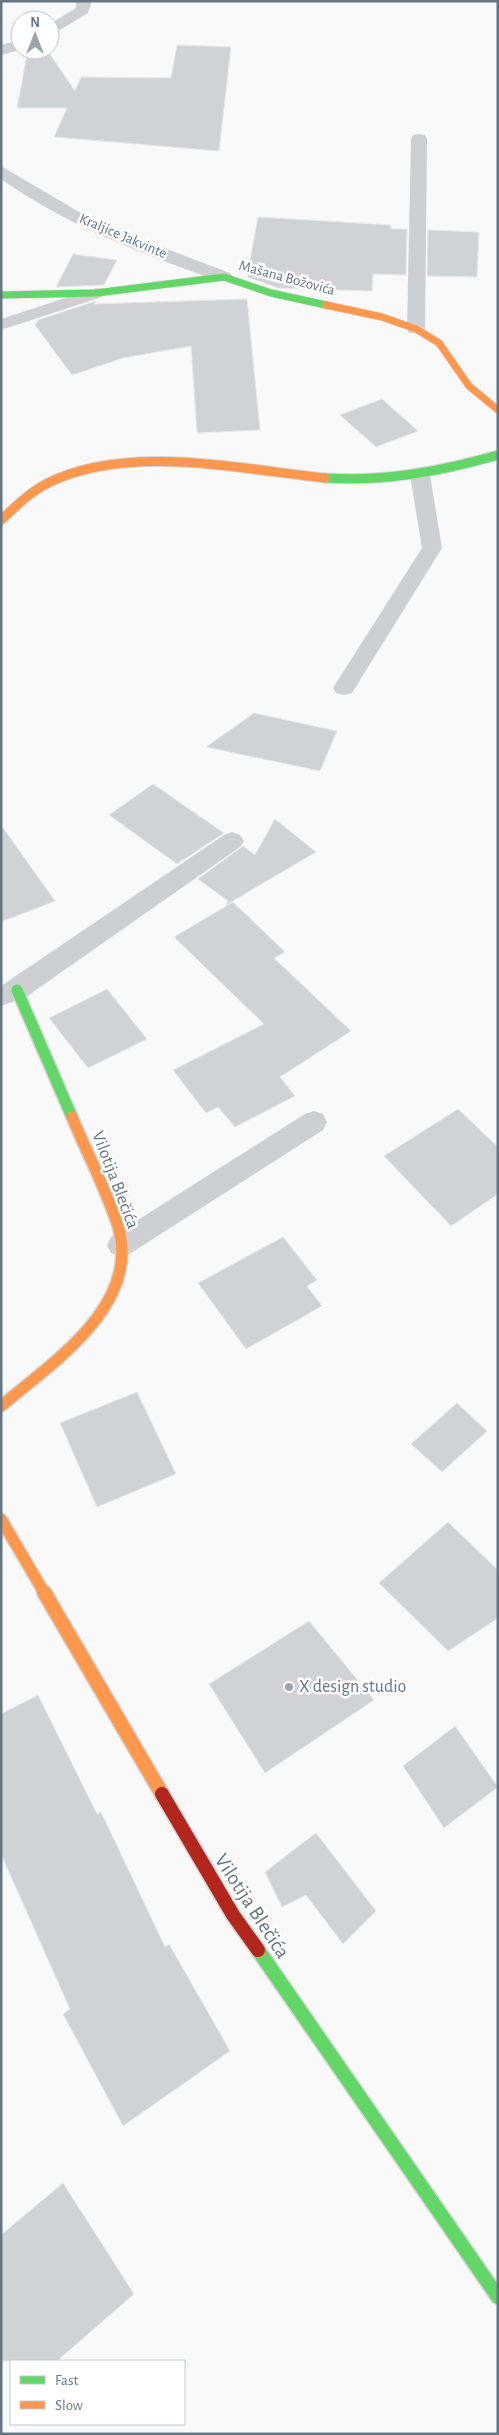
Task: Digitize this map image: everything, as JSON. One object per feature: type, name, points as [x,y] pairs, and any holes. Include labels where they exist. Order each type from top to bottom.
[{"type":"street","points":[[60,25],[83,10],[84,1]]},
{"type":"street","points":[[416,329],[419,138]]},
{"type":"street","name":"Kraljice Jakvinte","points":[[1,171],[21,187],[105,232],[224,277]]},
{"type":"street","name":"Mašana Božovića","points":[[1,295],[96,293],[224,277],[271,293],[382,317],[416,329],[439,343],[469,386],[498,410]]},
{"type":"street","points":[[1,325],[96,293]]},
{"type":"street","points":[[1,520],[51,482],[78,472],[118,466],[177,464],[251,468],[341,479],[381,479],[420,475],[498,456]]},
{"type":"street","points":[[344,688],[432,548],[420,475]]},
{"type":"street","points":[[9,993],[232,841]]},
{"type":"street","name":"Vilotija Blečića","points":[[1,1406],[20,1388],[88,1333],[112,1299],[121,1245],[114,1216],[9,993]]},
{"type":"street","points":[[121,1245],[314,1122]]},
{"type":"street","name":"Vilotija Blečića","points":[[1,1518],[232,1915],[498,2297]]},
{"type":"building","points":[[177,45],[231,47],[219,151],[54,137],[67,108],[17,108],[26,60],[54,60],[75,91],[81,77],[171,78]]},
{"type":"building","points":[[258,217],[391,225],[391,229],[407,229],[406,275],[373,274],[372,291],[278,288],[247,277]]},
{"type":"building","points":[[428,230],[479,232],[477,277],[427,276]]},
{"type":"building","points":[[73,254],[117,260],[104,285],[56,287]]},
{"type":"building","points":[[247,299],[260,430],[197,433],[191,346],[123,358],[72,375],[35,325],[38,320],[96,301],[94,304]]},
{"type":"building","points":[[382,399],[418,431],[376,447],[340,415]]},
{"type":"building","points":[[254,713],[337,731],[320,771],[206,747]]},
{"type":"building","points":[[153,784],[224,833],[177,864],[109,815]]},
{"type":"building","points":[[275,819],[316,852],[226,905],[228,901],[198,879],[243,846],[255,855]]},
{"type":"building","points":[[1,825],[55,901],[1,922]]},
{"type":"building","points":[[233,902],[285,952],[274,958],[351,1031],[280,1077],[295,1096],[235,1127],[218,1107],[206,1113],[173,1070],[264,1024],[174,937]]},
{"type":"building","points":[[107,989],[147,1039],[88,1068],[49,1018]]},
{"type":"building","points":[[458,1109],[498,1147],[498,1194],[451,1226],[384,1156]]},
{"type":"building","points":[[283,1237],[317,1280],[307,1286],[322,1306],[246,1349],[198,1283]]},
{"type":"building","points":[[137,1392],[176,1474],[97,1507],[60,1423]]},
{"type":"building","points":[[457,1403],[487,1431],[442,1472],[411,1444]]},
{"type":"building","points":[[448,1522],[498,1570],[498,1618],[448,1651],[379,1583]]},
{"type":"building","points":[[309,1621],[374,1700],[265,1773],[209,1684]]},
{"type":"building","points":[[38,1695],[97,1814],[101,1812],[165,1947],[169,1944],[230,2051],[123,2126],[63,2014],[70,2009],[1,1854],[1,1714]]},
{"type":"building","points":[[455,1726],[498,1787],[444,1828],[403,1766]]},
{"type":"building","points":[[316,1833],[376,1911],[343,1944],[306,1895],[282,1907],[265,1872]]},
{"type":"building","points":[[63,2183],[134,2294],[58,2360],[1,2361],[1,2235]]},
{"type":"traffic: fast","points":[[1,295],[96,293],[224,277],[271,293],[326,305]]},
{"type":"traffic: fast","points":[[325,478],[391,478],[434,471],[498,455]]},
{"type":"traffic: fast","points":[[17,990],[72,1117]]},
{"type":"traffic: fast","points":[[258,1950],[498,2297]]},
{"type":"traffic: slow","points":[[326,305],[382,317],[416,329],[439,343],[469,386],[498,410]]},
{"type":"traffic: slow","points":[[1,520],[26,498],[46,484],[85,470],[118,464],[152,462],[188,463],[325,478]]},
{"type":"traffic: slow","points":[[1,1406],[66,1351],[87,1330],[105,1308],[117,1283],[122,1256],[118,1227],[72,1117]]},
{"type":"traffic: slow","points":[[1,1519],[162,1794]]},
{"type":"traffic: jam","points":[[162,1794],[233,1915],[258,1950]]},
{"type":"place","name":"X design studio","points":[[289,1687]]}]
